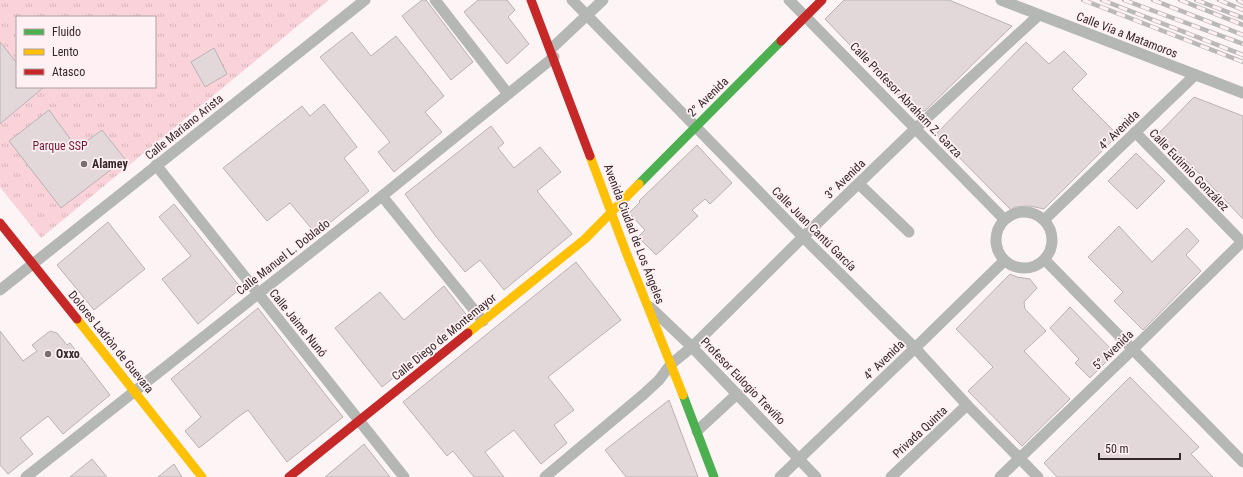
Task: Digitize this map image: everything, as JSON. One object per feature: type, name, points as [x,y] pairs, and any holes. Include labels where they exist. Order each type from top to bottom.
[{"type":"street","name":"Calle Mariano Arista","points":[[0,290],[365,0]]},
{"type":"street","points":[[435,0],[508,94]]},
{"type":"street","name":"Avenida Ciudad de Los Ángeles","points":[[531,0],[553,53],[612,212],[672,364],[714,477]]},
{"type":"street","name":"Calle Juan Cantú García","points":[[572,0],[803,237],[915,348],[967,405],[1038,477]]},
{"type":"street","name":"Calle Manuel L. Doblado","points":[[26,477],[382,196],[508,94],[553,53],[587,15],[603,0]]},
{"type":"street","name":"Calle Profesor Abraham Z. Garza","points":[[789,0],[1004,219]]},
{"type":"street","name":"2° Avenida","points":[[612,212],[695,126],[822,0]]},
{"type":"street","name":"Calle Vía a Matamoros","points":[[1001,0],[1243,93]]},
{"type":"street","name":"3° Avenida","points":[[545,477],[659,380],[672,364],[692,347],[915,129],[1039,15]]},
{"type":"street","name":"4° Avenida","points":[[1044,220],[1195,75]]},
{"type":"street","name":"Calle Eutimio González","points":[[1135,132],[1242,242]]},
{"type":"street","name":"Calle Jaime Nunó","points":[[156,165],[404,477]]},
{"type":"street","points":[[859,184],[909,232]]},
{"type":"street","points":[[382,196],[483,321]]},
{"type":"street","points":[[1024,211],[1034,213],[1044,220],[1049,226],[1052,234],[1050,253],[1045,260],[1037,266],[1029,268],[1011,266],[1004,261],[998,253],[996,235],[999,226],[1004,219],[1013,213],[1024,211]]},
{"type":"street","name":"Calle Diego de Montemayor","points":[[289,477],[585,239],[612,212]]},
{"type":"street","name":"Dolores Ladròn de Guevara","points":[[0,223],[202,477]]},
{"type":"street","name":"5° Avenida","points":[[1000,477],[1242,242]]},
{"type":"street","points":[[1045,260],[1243,462]]},
{"type":"street","name":"4° Avenida","points":[[780,477],[800,460],[1004,261]]},
{"type":"street","name":"Profesor Eulogio Treviño","points":[[648,306],[692,347],[816,477]]},
{"type":"street","points":[[697,431],[737,394]]},
{"type":"street","name":"Privada Quinta","points":[[891,477],[967,405]]},
{"type":"green space","name":"Parque SSP","points":[[0,0],[329,0],[41,238],[0,187]]},
{"type":"building","points":[[422,0],[426,0],[473,62],[451,80],[402,16]]},
{"type":"building","points":[[478,0],[507,0],[515,10],[508,17],[529,44],[507,64],[464,12]]},
{"type":"building","points":[[844,0],[949,0],[1012,26],[925,111],[913,111],[825,19]]},
{"type":"building","points":[[352,32],[371,56],[396,36],[444,96],[425,112],[442,132],[394,172],[378,152],[390,142],[320,57]]},
{"type":"building","points":[[0,42],[16,62],[16,88],[43,88],[0,124]]},
{"type":"building","points":[[1026,42],[1049,64],[1064,51],[1087,74],[1072,89],[1118,135],[1044,209],[1030,206],[1015,207],[1011,210],[936,134]]},
{"type":"building","points":[[214,48],[227,74],[205,87],[191,62]]},
{"type":"building","points":[[1194,97],[1243,116],[1243,219],[1203,177],[1158,134]]},
{"type":"building","points":[[324,104],[357,147],[344,158],[369,191],[316,234],[290,203],[267,221],[223,168],[302,106],[310,116]]},
{"type":"building","points":[[49,110],[77,148],[102,130],[125,159],[61,208],[9,141]]},
{"type":"building","points":[[491,126],[504,143],[498,148],[514,168],[540,147],[561,172],[537,191],[572,234],[504,290],[480,260],[465,272],[434,234],[405,194]]},
{"type":"building","points":[[697,145],[732,183],[710,204],[705,199],[692,210],[698,216],[656,255],[638,237],[645,230],[629,213],[640,202],[639,201]]},
{"type":"building","points":[[1136,153],[1165,181],[1137,209],[1108,181]]},
{"type":"building","points":[[174,204],[241,288],[198,324],[162,279],[191,256],[159,217]]},
{"type":"building","points":[[108,222],[145,269],[94,310],[57,265]]},
{"type":"building","points":[[1119,226],[1152,262],[1187,228],[1199,241],[1186,255],[1201,271],[1143,330],[1114,301],[1123,292],[1088,257]]},
{"type":"building","points":[[576,262],[621,320],[548,377],[574,410],[554,425],[567,443],[541,464],[514,430],[485,452],[504,477],[474,477],[453,451],[447,456],[403,402]]},
{"type":"building","points":[[1010,274],[1017,277],[1030,279],[1037,288],[1024,302],[1025,309],[1046,331],[1024,351],[1070,399],[1022,446],[968,391],[993,367],[956,329]]},
{"type":"building","points":[[444,286],[469,318],[382,387],[335,328],[380,292],[404,320]]},
{"type":"building","points":[[1070,307],[1115,353],[1090,378],[1075,363],[1079,359],[1050,328]]},
{"type":"building","points":[[258,308],[343,417],[287,462],[248,410],[199,448],[185,431],[201,417],[171,379]]},
{"type":"building","points":[[0,331],[23,361],[37,351],[32,345],[50,331],[57,333],[67,345],[70,343],[110,395],[63,434],[48,416],[20,438],[33,454],[8,474],[0,465]]},
{"type":"building","points":[[1130,377],[1199,447],[1191,454],[1213,477],[1057,477],[1044,463]]},
{"type":"building","points":[[669,400],[698,477],[626,477],[605,450]]},
{"type":"building","points":[[364,444],[390,477],[325,477]]},
{"type":"building","points":[[92,459],[107,477],[70,477]]},
{"type":"building","points":[[174,464],[182,477],[158,477]]},
{"type":"railway","points":[[1083,0],[1243,62]]},
{"type":"railway","points":[[1102,0],[1243,55]]},
{"type":"railway","points":[[1124,0],[1243,44]]},
{"type":"railway","points":[[1153,0],[1243,35]]},
{"type":"railway","points":[[1180,0],[1243,25]]},
{"type":"railway","points":[[1196,0],[1243,18]]},
{"type":"railway","points":[[1219,0],[1243,10]]},
{"type":"railway","points":[[1238,0],[1243,3]]},
{"type":"traffic: fast","points":[[639,184],[781,41]]},
{"type":"traffic: fast","points":[[683,395],[714,477]]},
{"type":"traffic: slow","points":[[590,156],[626,252],[683,395]]},
{"type":"traffic: slow","points":[[468,333],[585,239],[639,184]]},
{"type":"traffic: slow","points":[[77,319],[202,477]]},
{"type":"traffic: jam","points":[[531,0],[590,156]]},
{"type":"traffic: jam","points":[[781,41],[822,0]]},
{"type":"traffic: jam","points":[[0,223],[77,319]]},
{"type":"traffic: jam","points":[[289,477],[468,333]]},
{"type":"place","name":"Alamey","points":[[84,164]]},
{"type":"place","name":"Oxxo","points":[[48,354]]}]
